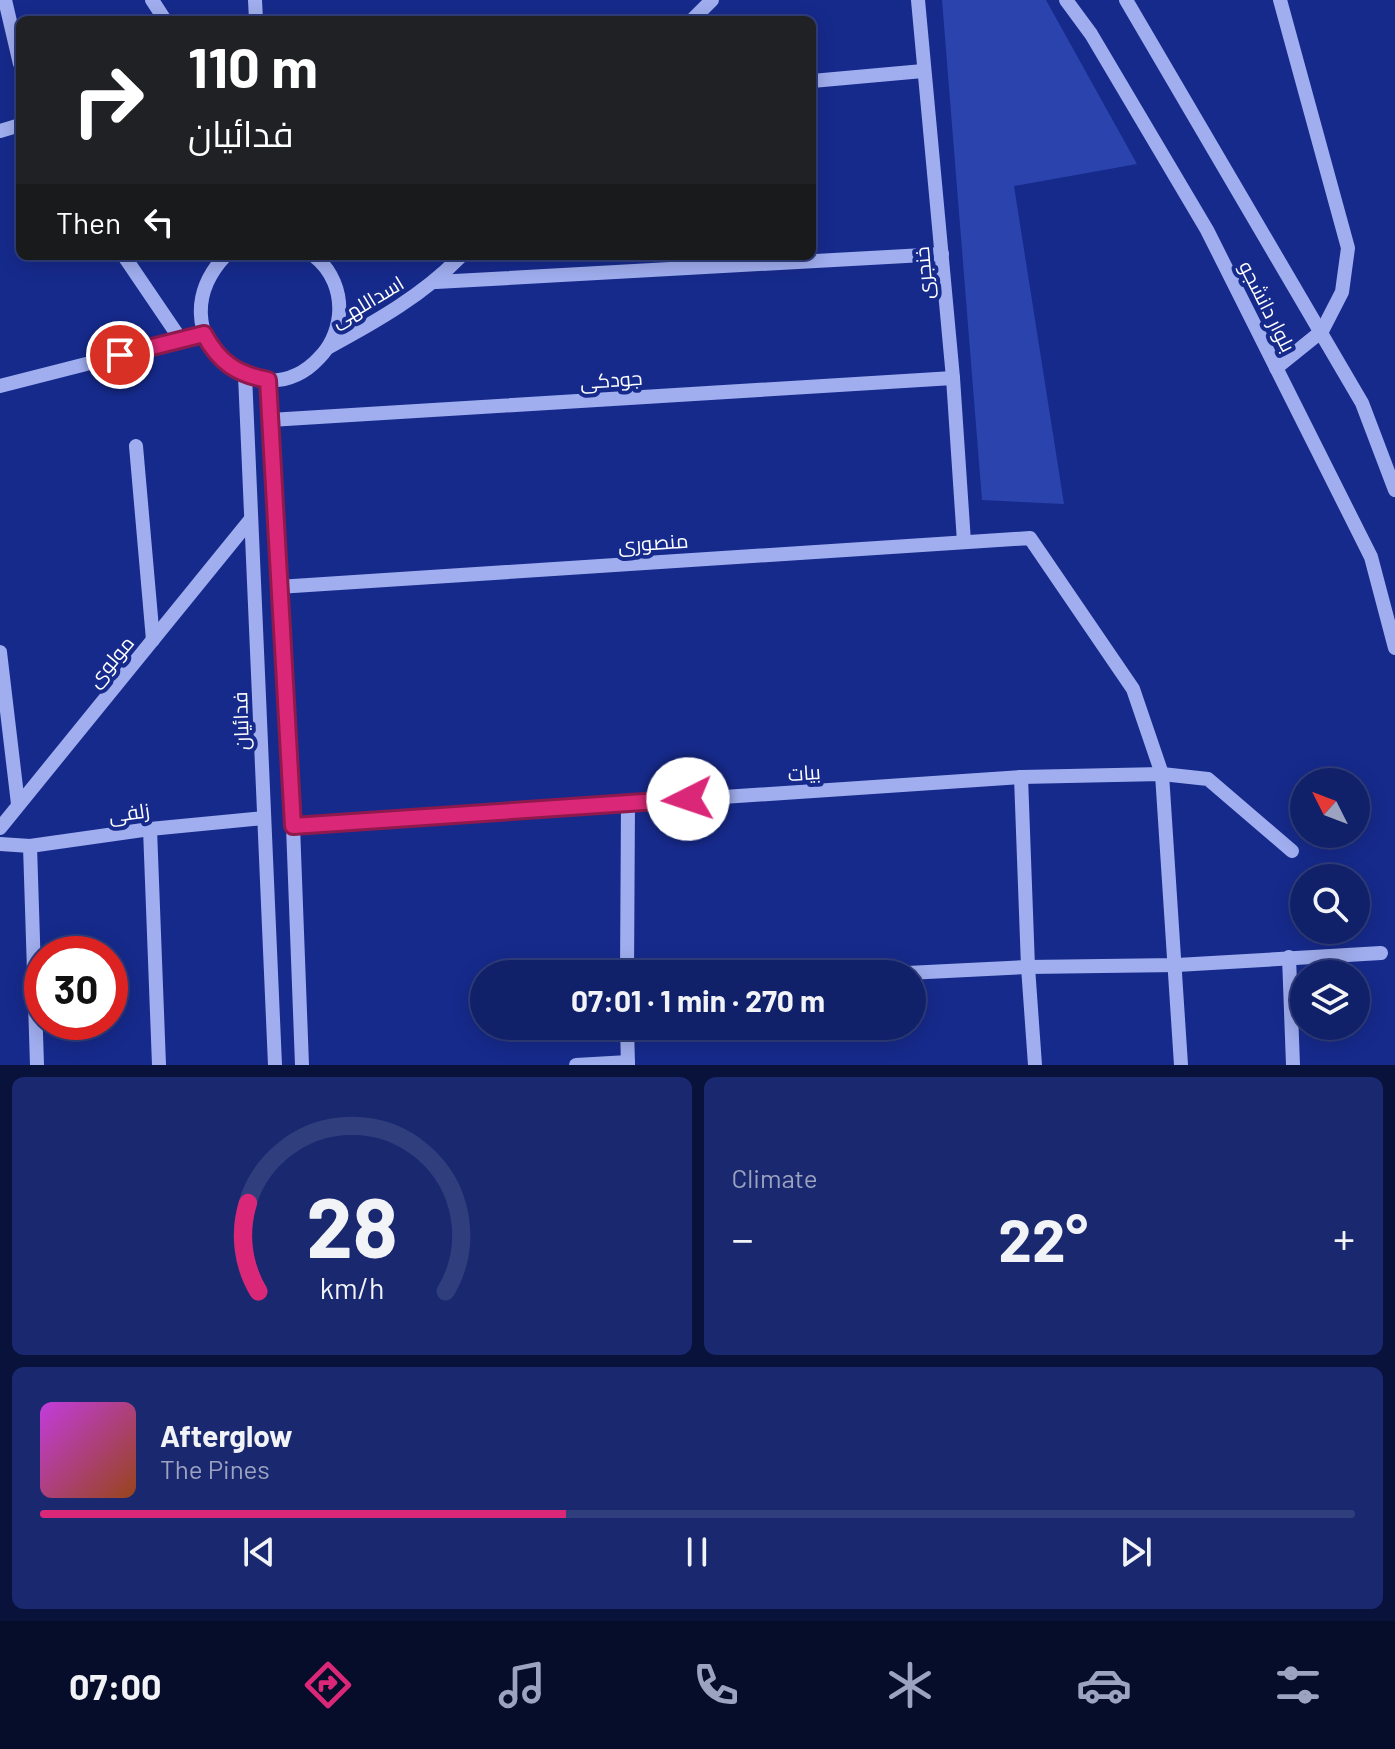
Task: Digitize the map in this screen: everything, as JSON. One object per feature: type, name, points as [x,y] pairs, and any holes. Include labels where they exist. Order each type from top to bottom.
[{"type":"street","points":[[5,0],[16,47]]},
{"type":"street","points":[[696,16],[712,0]]},
{"type":"street","name":"خنجری","points":[[918,0],[953,378],[964,542]]},
{"type":"street","name":"بلوار دانشجو","points":[[1066,0],[1091,34],[1207,230],[1371,557],[1395,648]]},
{"type":"street","name":"بلوار دانشجو","points":[[1126,0],[1362,403],[1395,490]]},
{"type":"street","points":[[1276,368],[1322,331],[1342,292],[1348,248],[1280,0]]},
{"type":"street","points":[[816,81],[923,71]]},
{"type":"street","points":[[436,282],[942,254]]},
{"type":"street","points":[[127,260],[181,340]]},
{"type":"street","points":[[221,260],[210,273],[202,292],[200,313],[204,334],[213,351],[227,366],[245,375],[268,380],[293,826],[302,1065]]},
{"type":"street","points":[[319,260],[335,282],[340,304],[338,327],[329,348]]},
{"type":"street","name":"اسداللهی","points":[[268,380],[292,376],[313,365],[329,348],[436,282],[457,260]]},
{"type":"street","points":[[0,386],[204,334]]},
{"type":"street","name":"فدائیان","points":[[245,375],[275,1065]]},
{"type":"street","name":"جودکی","points":[[270,420],[953,378]]},
{"type":"street","points":[[136,446],[153,640]]},
{"type":"street","name":"مولوی","points":[[0,828],[251,519]]},
{"type":"street","name":"منصوری","points":[[278,587],[1030,538],[1133,689],[1162,774]]},
{"type":"street","points":[[0,652],[18,804]]},
{"type":"street","points":[[1162,774],[1177,965],[1181,1065]]},
{"type":"street","name":"بیات","points":[[293,826],[1021,777],[1162,774],[1208,779],[1292,851]]},
{"type":"street","points":[[1021,777],[1035,1065]]},
{"type":"street","points":[[627,960],[628,803]]},
{"type":"street","name":"زلفی","points":[[0,844],[30,846],[150,829],[264,818]]},
{"type":"street","points":[[150,829],[159,1065]]},
{"type":"street","points":[[30,846],[37,1065]]},
{"type":"street","points":[[926,972],[1177,965],[1381,953]]},
{"type":"street","points":[[1289,957],[1293,1065]]},
{"type":"street","points":[[576,1065],[628,1064],[627,1040]]},
{"type":"shaded area","points":[[942,0],[1046,0],[1137,164],[1014,186],[1064,504],[982,500]]},
{"type":"route","points":[[120,355],[204,334],[213,351],[227,366],[245,375],[268,380],[293,826],[688,799]]}]
